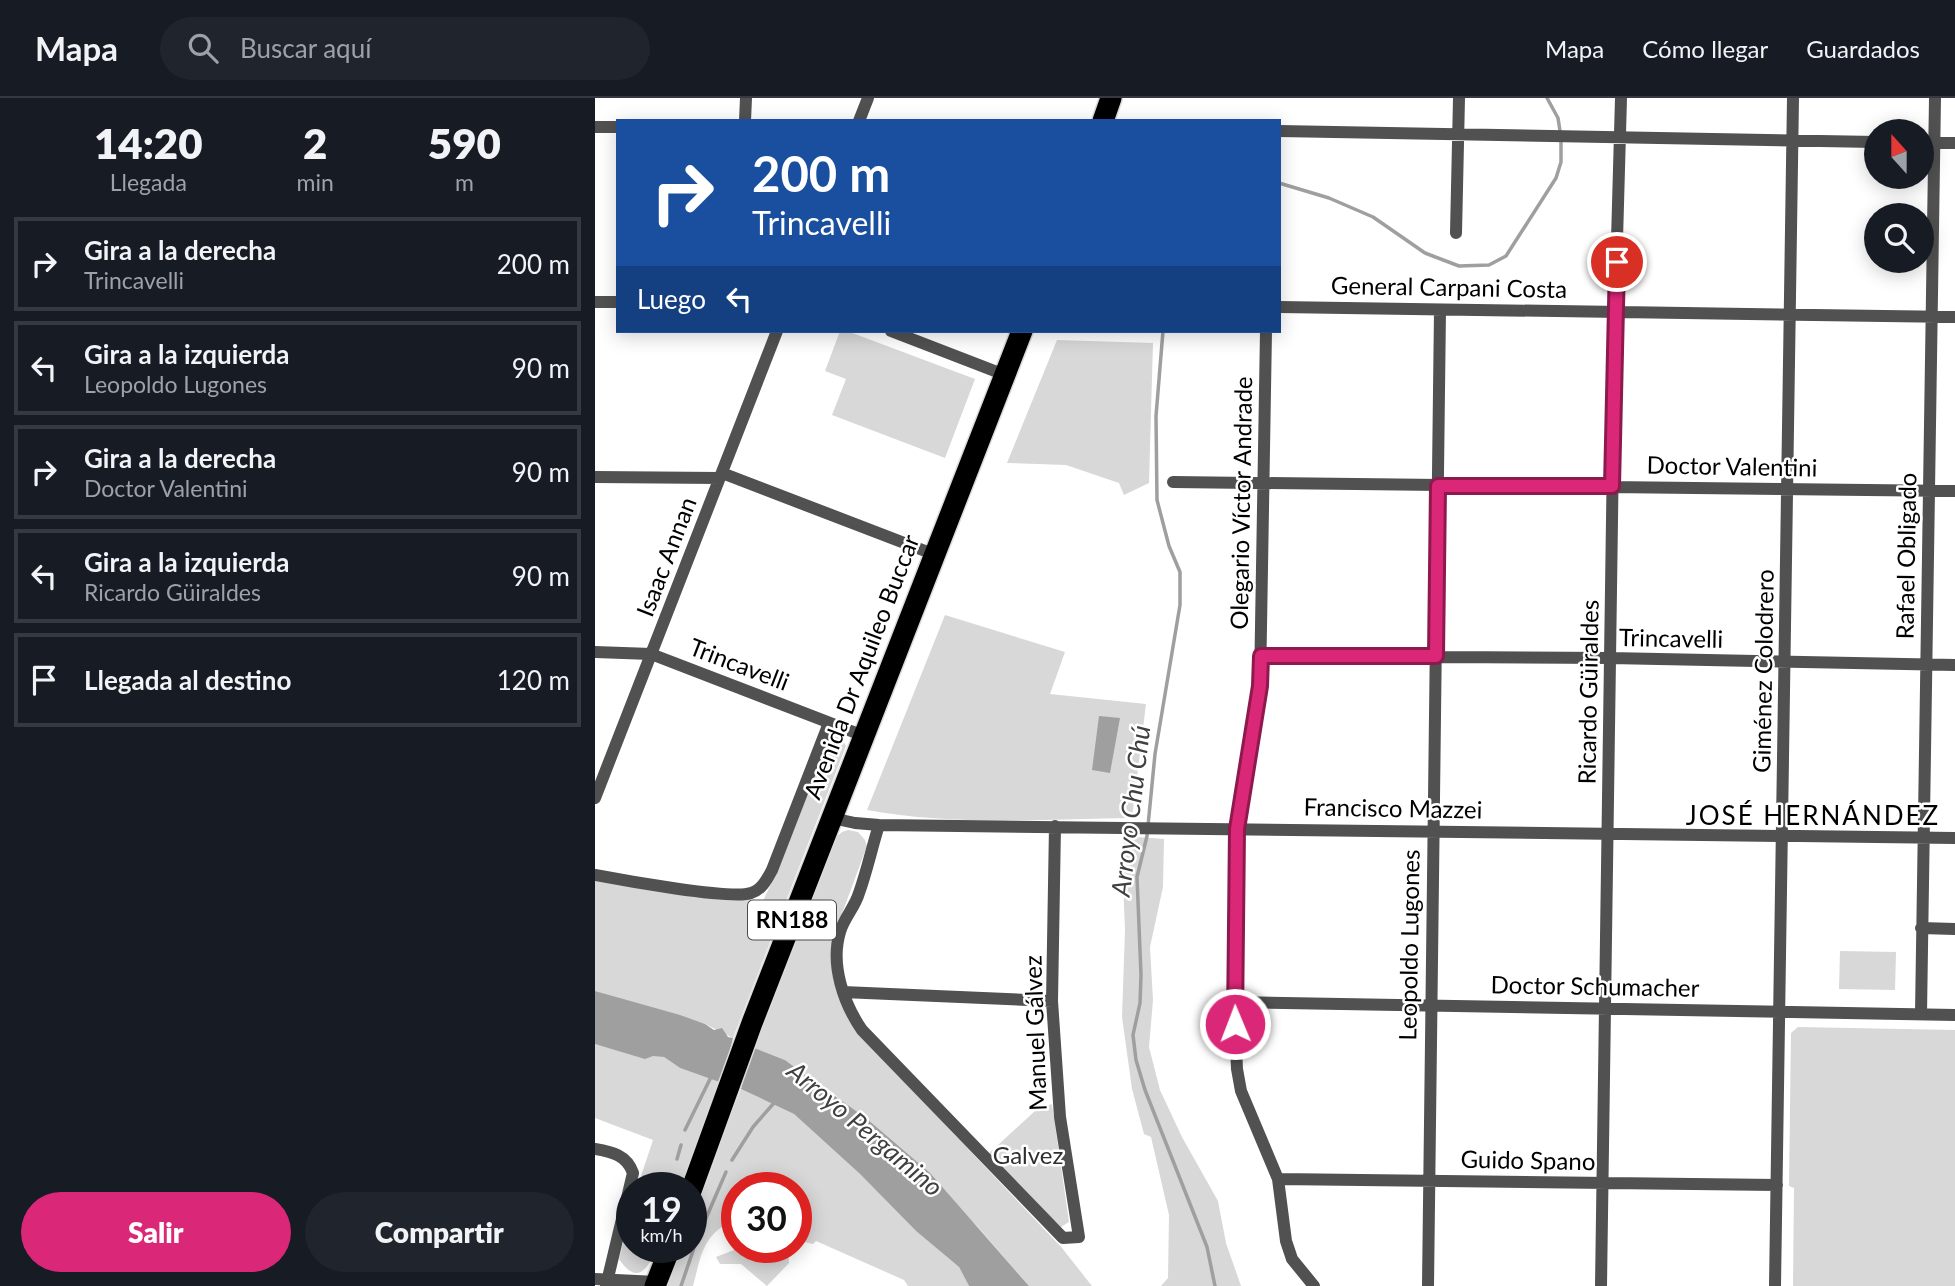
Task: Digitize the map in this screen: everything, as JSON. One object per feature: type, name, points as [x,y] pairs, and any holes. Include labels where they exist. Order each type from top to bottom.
[{"type":"highway","points":[[1104,119],[1111,98]]},
{"type":"highway","name":"Avenida Dr Aquileo Buccar","points":[[698,1172],[752,1023],[1021,333]]},
{"type":"highway","points":[[656,1284],[664,1263]]},
{"type":"street","points":[[745,119],[746,98]]},
{"type":"street","points":[[863,119],[868,98]]},
{"type":"street","points":[[1456,233],[1459,98]]},
{"type":"street","name":"Ricardo Güiraldes","points":[[1601,1286],[1612,486],[1621,98]]},
{"type":"street","name":"Giménez Colodrero","points":[[1775,1286],[1793,98]]},
{"type":"street","name":"Rafael Obligado","points":[[1932,119],[1935,98]]},
{"type":"street","points":[[595,127],[616,127]]},
{"type":"street","points":[[1281,131],[1864,142]]},
{"type":"street","points":[[1934,143],[1955,143]]},
{"type":"street","name":"Rafael Obligado","points":[[1921,1014],[1931,316],[1929,189]]},
{"type":"street","points":[[595,302],[616,302]]},
{"type":"street","name":"General Carpani Costa","points":[[1281,306],[1955,317]]},
{"type":"street","name":"Leopoldo Lugones","points":[[1428,1286],[1440,310]]},
{"type":"street","name":"Isaac Annan","points":[[595,798],[776,333]]},
{"type":"street","points":[[896,333],[1005,375]]},
{"type":"street","name":"Olegario Víctor Andrade","points":[[1266,333],[1260,686],[1237,829],[1234,1002],[1237,1069],[1241,1091],[1278,1180],[1286,1241],[1292,1259],[1314,1286]]},
{"type":"street","points":[[595,477],[721,475],[933,554]]},
{"type":"street","name":"Doctor Valentini","points":[[1173,482],[1955,491]]},
{"type":"street","name":"Trincavelli","points":[[595,652],[651,654],[864,736]]},
{"type":"street","name":"Trincavelli","points":[[1261,656],[1610,658],[1955,665]]},
{"type":"street","points":[[595,875],[727,894],[751,893],[764,884],[772,870],[829,723]]},
{"type":"street","name":"Francisco Mazzei","points":[[832,818],[879,825],[1955,838]]},
{"type":"street","points":[[879,825],[858,896],[840,932],[838,959],[843,992],[1052,1001]]},
{"type":"street","name":"Manuel Gálvez","points":[[843,992],[850,1012],[862,1030],[1042,1218],[1063,1238],[1079,1237],[1060,1117],[1052,1001],[1055,826]]},
{"type":"street","points":[[1921,928],[1955,929]]},
{"type":"street","name":"Doctor Schumacher","points":[[1234,1002],[1955,1015]]},
{"type":"street","points":[[595,1149],[617,1154],[630,1163],[633,1173],[603,1281],[656,1284]]},
{"type":"street","name":"Guido Spano","points":[[1278,1180],[1777,1185]]},
{"type":"green space","points":[[839,333],[852,333],[975,379],[945,458],[832,415],[846,379],[825,371]]},
{"type":"green space","points":[[1057,340],[1153,343],[1149,483],[1124,495],[1119,483],[1066,465],[1007,463]]},
{"type":"green space","points":[[945,615],[1065,652],[1050,694],[1146,704],[1132,818],[965,820],[867,810]]},
{"type":"green space","points":[[832,736],[842,738],[846,746],[733,1038],[705,1024],[595,991],[595,878],[763,901],[823,744]]},
{"type":"green space","points":[[848,830],[858,832],[867,846],[840,919],[833,948],[864,1039],[1062,1248],[1092,1286],[1029,1286],[977,1226],[832,1092],[785,1060],[752,1047],[834,839]]},
{"type":"green space","points":[[1124,836],[1164,839],[1163,887],[1150,947],[1153,1000],[1149,1047],[1160,1090],[1182,1137],[1218,1201],[1226,1243],[1241,1286],[1161,1286],[1168,1278],[1169,1215],[1151,1137],[1144,1134],[1132,1089],[1122,1017]]},
{"type":"green space","points":[[1840,951],[1896,952],[1895,990],[1839,989]]},
{"type":"green space","points":[[1798,1027],[1955,1030],[1955,1286],[1793,1286],[1794,1188],[1789,1186],[1791,1033]]},
{"type":"green space","points":[[595,1044],[664,1057],[680,1068],[722,1083],[686,1172],[642,1172],[653,1140],[595,1118]]},
{"type":"green space","points":[[741,1089],[794,1114],[860,1174],[916,1231],[959,1267],[969,1286],[908,1286],[904,1280],[816,1241],[812,1244],[812,1172],[721,1172],[721,1228],[707,1244],[707,1173]]},
{"type":"green space","name":"Galvez","points":[[1052,1104],[1069,1222],[1061,1227],[985,1157],[1036,1110]]},
{"type":"green space","points":[[721,1255],[721,1263],[789,1263],[767,1286],[741,1264],[720,1264],[716,1257]]},
{"type":"green space","points":[[622,1263],[649,1263],[637,1273]]},
{"type":"green space","points":[[674,1263],[699,1263],[693,1286],[667,1286]]},
{"type":"water","points":[[1099,716],[1120,718],[1110,773],[1092,770]]},
{"type":"water","points":[[595,991],[680,1015],[714,1030],[722,1028],[728,1037],[733,1038],[722,1083],[680,1068],[664,1057],[653,1056],[645,1059],[595,1044]]},
{"type":"water","name":"Arroyo Pergamino","points":[[752,1047],[785,1060],[867,1119],[930,1173],[1029,1286],[969,1286],[959,1267],[916,1231],[860,1174],[794,1114],[741,1089]]},
{"type":"waterway","name":"Arroyo Chu Chú","points":[[1547,98],[1558,118],[1560,131]]},
{"type":"waterway","name":"Arroyo Chu Chú","points":[[1281,184],[1329,198],[1373,217],[1425,253],[1459,266],[1489,265],[1506,256],[1556,178],[1561,162],[1561,139]]},
{"type":"waterway","name":"Arroyo Chu Chú","points":[[1163,333],[1156,416],[1157,500],[1169,546],[1180,572],[1180,605],[1155,754],[1147,836],[1137,877],[1141,975],[1140,1003],[1133,1035],[1136,1060],[1145,1090],[1207,1247],[1215,1286]]},
{"type":"waterway","points":[[685,1130],[712,1075]]},
{"type":"waterway","points":[[732,1160],[753,1127],[774,1103]]},
{"type":"waterway","points":[[677,1159],[681,1145]]},
{"type":"waterway","points":[[681,1286],[697,1239],[721,1184]]},
{"type":"district","name":"JOSÉ HERNÁNDEZ","points":[[1813,816]]},
{"type":"route","points":[[1235,1024],[1237,829],[1260,686],[1261,656],[1436,656],[1438,486],[1612,486],[1617,262]]}]
